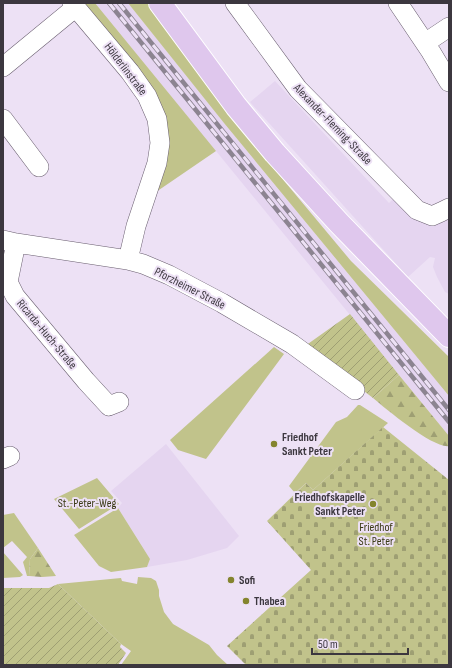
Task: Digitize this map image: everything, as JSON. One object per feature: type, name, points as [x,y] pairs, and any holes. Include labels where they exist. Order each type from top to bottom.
[{"type":"main road","points":[[160,3],[236,106],[275,153],[339,223],[440,319],[449,336]]},
{"type":"street","name":"Alexander-Fleming-Straße","points":[[235,3],[298,89],[417,210],[432,216],[449,208]]},
{"type":"street","points":[[398,3],[449,82]]},
{"type":"street","points":[[3,67],[74,5]]},
{"type":"street","name":"Hölderlinstraße","points":[[74,5],[130,72],[147,96],[157,119],[160,144],[157,163],[138,220],[128,260]]},
{"type":"street","points":[[425,43],[449,27]]},
{"type":"street","points":[[3,119],[39,167]]},
{"type":"street","name":"Pforzheimer Straße","points":[[10,241],[128,260],[143,264],[169,275],[222,303],[292,344],[355,390]]},
{"type":"street","name":"Ricarda-Huch-Straße","points":[[10,241],[8,282],[15,296],[86,381],[109,406],[119,402]]},
{"type":"shaded area","points":[[95,3],[128,3],[224,123],[449,396],[449,436]]},
{"type":"shaded area","points":[[275,81],[389,203],[396,196],[449,217],[449,294],[445,292],[433,267],[435,258],[430,257],[408,277],[250,102]]},
{"type":"shaded area","points":[[166,444],[239,536],[227,548],[187,560],[147,567],[150,559],[118,508],[122,503],[111,491]]},
{"type":"green space","points":[[79,3],[95,3],[216,151],[156,192],[167,136]]},
{"type":"green space","points":[[128,3],[148,3],[250,140],[351,261],[449,357],[449,396],[224,123]]},
{"type":"green space","points":[[350,314],[399,375],[373,398],[305,346]]},
{"type":"green space","points":[[274,347],[284,354],[206,459],[178,450],[170,440]]},
{"type":"green space","points":[[399,375],[449,436],[449,446],[442,445],[422,435],[373,398]]},
{"type":"green space","points":[[358,405],[388,423],[313,490],[306,483],[295,493],[289,486],[336,422],[347,417]]},
{"type":"green space","name":"Friedhof St. Peter","points":[[383,427],[449,480],[449,665],[246,665],[227,646],[311,570],[267,521],[306,483],[313,490]]},
{"type":"green space","name":"St.-Peter-Weg","points":[[97,478],[119,504],[79,529],[54,499]]},
{"type":"green space","points":[[118,508],[150,559],[147,567],[111,572],[99,566],[74,535]]},
{"type":"green space","points":[[14,513],[38,548],[30,559],[29,576],[27,576],[23,562],[27,557],[12,541],[3,548],[3,515]]},
{"type":"green space","points":[[38,548],[56,576],[29,576],[30,559]]},
{"type":"green space","points":[[3,552],[23,575],[20,577],[3,578]]},
{"type":"green space","points":[[138,577],[151,578],[156,581],[164,612],[173,624],[209,645],[228,665],[121,665],[131,651],[121,644],[58,584],[121,578],[122,581],[137,584]]},
{"type":"green space","points":[[58,584],[121,644],[120,647],[126,653],[118,665],[3,665],[3,588],[49,588]]},
{"type":"railway","points":[[109,3],[449,422]]},
{"type":"railway","points":[[119,3],[449,410]]},
{"type":"place","name":"Friedhof Sankt Peter","points":[[274,444]]},
{"type":"place","name":"Friedhofskapelle Sankt Peter","points":[[373,504]]},
{"type":"place","name":"Sofi","points":[[231,580]]},
{"type":"place","name":"Thabea","points":[[246,601]]}]
